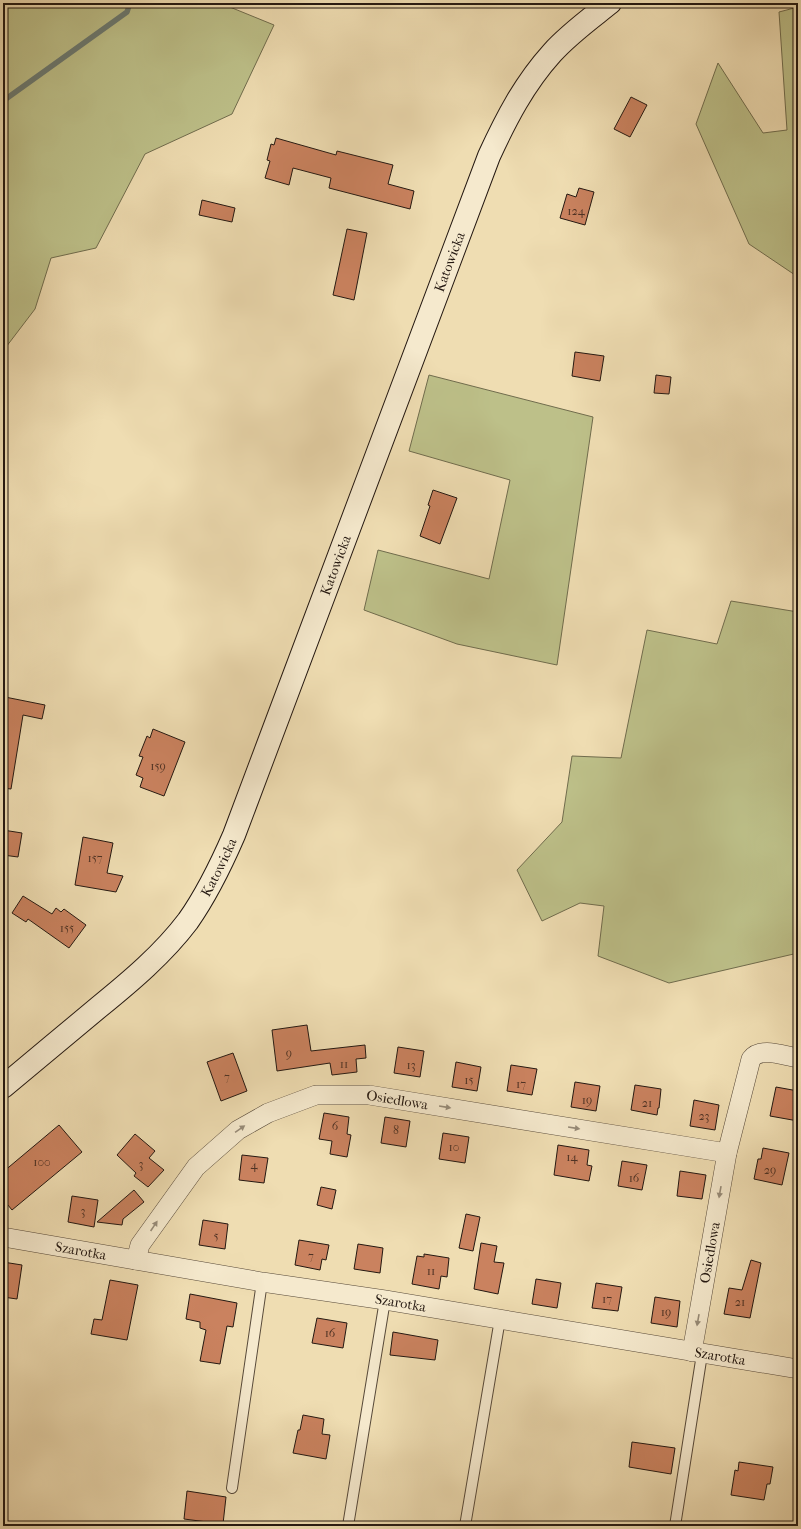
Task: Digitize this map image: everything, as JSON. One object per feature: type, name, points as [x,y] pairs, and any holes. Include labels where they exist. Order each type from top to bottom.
[{"type":"main road","name":"Katowicka","points":[[3,1087],[118,991],[158,955],[187,922],[208,890],[234,835],[489,156],[507,118],[523,90],[541,66],[567,38],[610,3]]},
{"type":"street","name":"Osiedlowa","points":[[697,1353],[727,1153],[751,1059],[759,1052],[767,1052],[798,1058]]},
{"type":"street","name":"Osiedlowa","points":[[136,1260],[140,1245],[196,1167],[238,1130],[268,1112],[316,1095],[369,1095],[727,1153]]},
{"type":"street","name":"Szarotka","points":[[3,1238],[262,1282],[386,1300],[798,1370]]},
{"type":"lane","points":[[232,1488],[262,1282]]},
{"type":"lane","points":[[348,1526],[386,1300]]},
{"type":"lane","points":[[465,1526],[500,1319]]},
{"type":"lane","points":[[675,1526],[697,1353]]},
{"type":"green space","points":[[3,3],[220,3],[274,25],[232,114],[145,154],[96,248],[51,258],[35,309],[3,351]]},
{"type":"green space","points":[[798,7],[798,277],[749,244],[696,124],[718,63],[763,133],[787,130],[779,12]]},
{"type":"green space","points":[[429,375],[593,417],[557,665],[457,644],[364,610],[378,550],[489,579],[510,480],[409,451]]},
{"type":"green space","points":[[731,601],[798,612],[798,953],[669,983],[598,956],[604,906],[580,903],[542,921],[517,870],[562,822],[572,756],[621,758],[647,630],[717,644]]},
{"type":"building","points":[[631,97],[647,105],[630,137],[614,129]]},
{"type":"building","points":[[276,138],[336,155],[337,151],[393,165],[388,184],[414,191],[410,209],[329,188],[331,178],[293,168],[289,185],[265,178],[270,161],[267,160],[271,144],[274,145]]},
{"type":"building","points":[[579,188],[594,192],[585,225],[560,218],[567,194],[576,197]]},
{"type":"building","points":[[202,200],[235,208],[232,222],[199,215]]},
{"type":"building","points":[[347,229],[367,233],[354,300],[333,295]]},
{"type":"building","points":[[575,352],[604,356],[600,381],[572,376]]},
{"type":"building","points":[[656,375],[671,377],[669,394],[654,393]]},
{"type":"building","points":[[433,490],[457,498],[440,544],[420,536],[430,506],[428,505]]},
{"type":"building","points":[[5,697],[45,705],[42,719],[23,715],[11,789],[3,788],[3,706]]},
{"type":"building","points":[[153,729],[185,742],[164,796],[140,787],[143,778],[136,775],[143,757],[139,756],[147,736],[150,738]]},
{"type":"building","points":[[3,830],[22,833],[18,857],[3,855]]},
{"type":"building","points":[[83,837],[113,843],[107,873],[123,876],[116,892],[75,885]]},
{"type":"building","points":[[23,896],[52,914],[56,908],[61,912],[64,909],[86,925],[69,948],[28,919],[26,922],[12,913]]},
{"type":"building","points":[[307,1025],[311,1051],[365,1045],[366,1058],[356,1059],[357,1072],[332,1075],[330,1063],[277,1071],[272,1030]]},
{"type":"building","points":[[398,1047],[424,1051],[420,1077],[394,1073]]},
{"type":"building","points":[[233,1053],[247,1091],[221,1101],[207,1062]]},
{"type":"building","points":[[456,1062],[481,1067],[477,1091],[452,1087]]},
{"type":"building","points":[[511,1065],[537,1069],[532,1095],[507,1091]]},
{"type":"building","points":[[575,1082],[600,1086],[596,1111],[571,1107]]},
{"type":"building","points":[[635,1085],[661,1089],[657,1115],[631,1110]]},
{"type":"building","points":[[776,1087],[798,1091],[798,1121],[770,1116]]},
{"type":"building","points":[[694,1100],[719,1105],[715,1130],[690,1126]]},
{"type":"building","points":[[324,1113],[349,1117],[347,1134],[351,1135],[347,1157],[330,1154],[332,1141],[319,1139]]},
{"type":"building","points":[[385,1117],[410,1121],[406,1147],[381,1143]]},
{"type":"building","points":[[59,1125],[82,1152],[12,1210],[3,1199],[3,1172]]},
{"type":"building","points":[[443,1133],[469,1137],[465,1163],[439,1159]]},
{"type":"building","points":[[135,1134],[155,1151],[149,1158],[164,1170],[148,1187],[134,1176],[136,1173],[117,1155]]},
{"type":"building","points":[[558,1145],[589,1150],[587,1165],[592,1166],[589,1181],[554,1175]]},
{"type":"building","points":[[763,1148],[789,1153],[782,1185],[754,1179],[758,1159],[761,1159]]},
{"type":"building","points":[[242,1155],[268,1158],[264,1183],[239,1180]]},
{"type":"building","points":[[622,1161],[647,1165],[642,1190],[618,1186]]},
{"type":"building","points":[[680,1171],[706,1175],[702,1199],[677,1196]]},
{"type":"building","points":[[321,1187],[336,1190],[332,1209],[317,1205]]},
{"type":"building","points":[[134,1190],[144,1202],[123,1219],[122,1225],[97,1222]]},
{"type":"building","points":[[72,1196],[98,1200],[94,1227],[68,1222]]},
{"type":"building","points":[[466,1214],[480,1217],[473,1251],[459,1248]]},
{"type":"building","points":[[203,1220],[228,1224],[225,1249],[199,1245]]},
{"type":"building","points":[[299,1240],[329,1245],[326,1260],[322,1259],[320,1270],[295,1265]]},
{"type":"building","points":[[481,1243],[497,1246],[494,1262],[504,1263],[498,1294],[474,1289]]},
{"type":"building","points":[[358,1244],[383,1248],[380,1273],[354,1269]]},
{"type":"building","points":[[424,1254],[449,1258],[447,1277],[441,1276],[439,1289],[412,1284],[417,1256],[424,1257]]},
{"type":"building","points":[[751,1260],[761,1263],[750,1318],[724,1314],[729,1288],[742,1290]]},
{"type":"building","points":[[3,1262],[22,1265],[17,1299],[3,1297]]},
{"type":"building","points":[[536,1279],[561,1283],[557,1308],[532,1304]]},
{"type":"building","points":[[110,1280],[138,1285],[127,1340],[91,1334],[94,1319],[102,1320]]},
{"type":"building","points":[[596,1283],[622,1287],[618,1311],[592,1308]]},
{"type":"building","points":[[190,1294],[237,1303],[233,1327],[227,1326],[220,1364],[200,1361],[206,1330],[200,1328],[200,1322],[186,1319]]},
{"type":"building","points":[[655,1297],[680,1301],[677,1327],[651,1323]]},
{"type":"building","points":[[317,1318],[347,1323],[343,1348],[312,1343]]},
{"type":"building","points":[[393,1332],[438,1340],[435,1360],[390,1355]]},
{"type":"building","points":[[303,1415],[324,1419],[322,1434],[330,1435],[326,1459],[293,1453]]},
{"type":"building","points":[[632,1442],[675,1448],[671,1474],[629,1467]]},
{"type":"building","points":[[739,1462],[773,1467],[770,1484],[767,1484],[764,1500],[731,1495],[735,1470],[738,1471]]},
{"type":"building","points":[[187,1491],[226,1497],[223,1524],[184,1519]]},
{"type":"waterway","points":[[3,101],[127,12],[130,3]]}]
